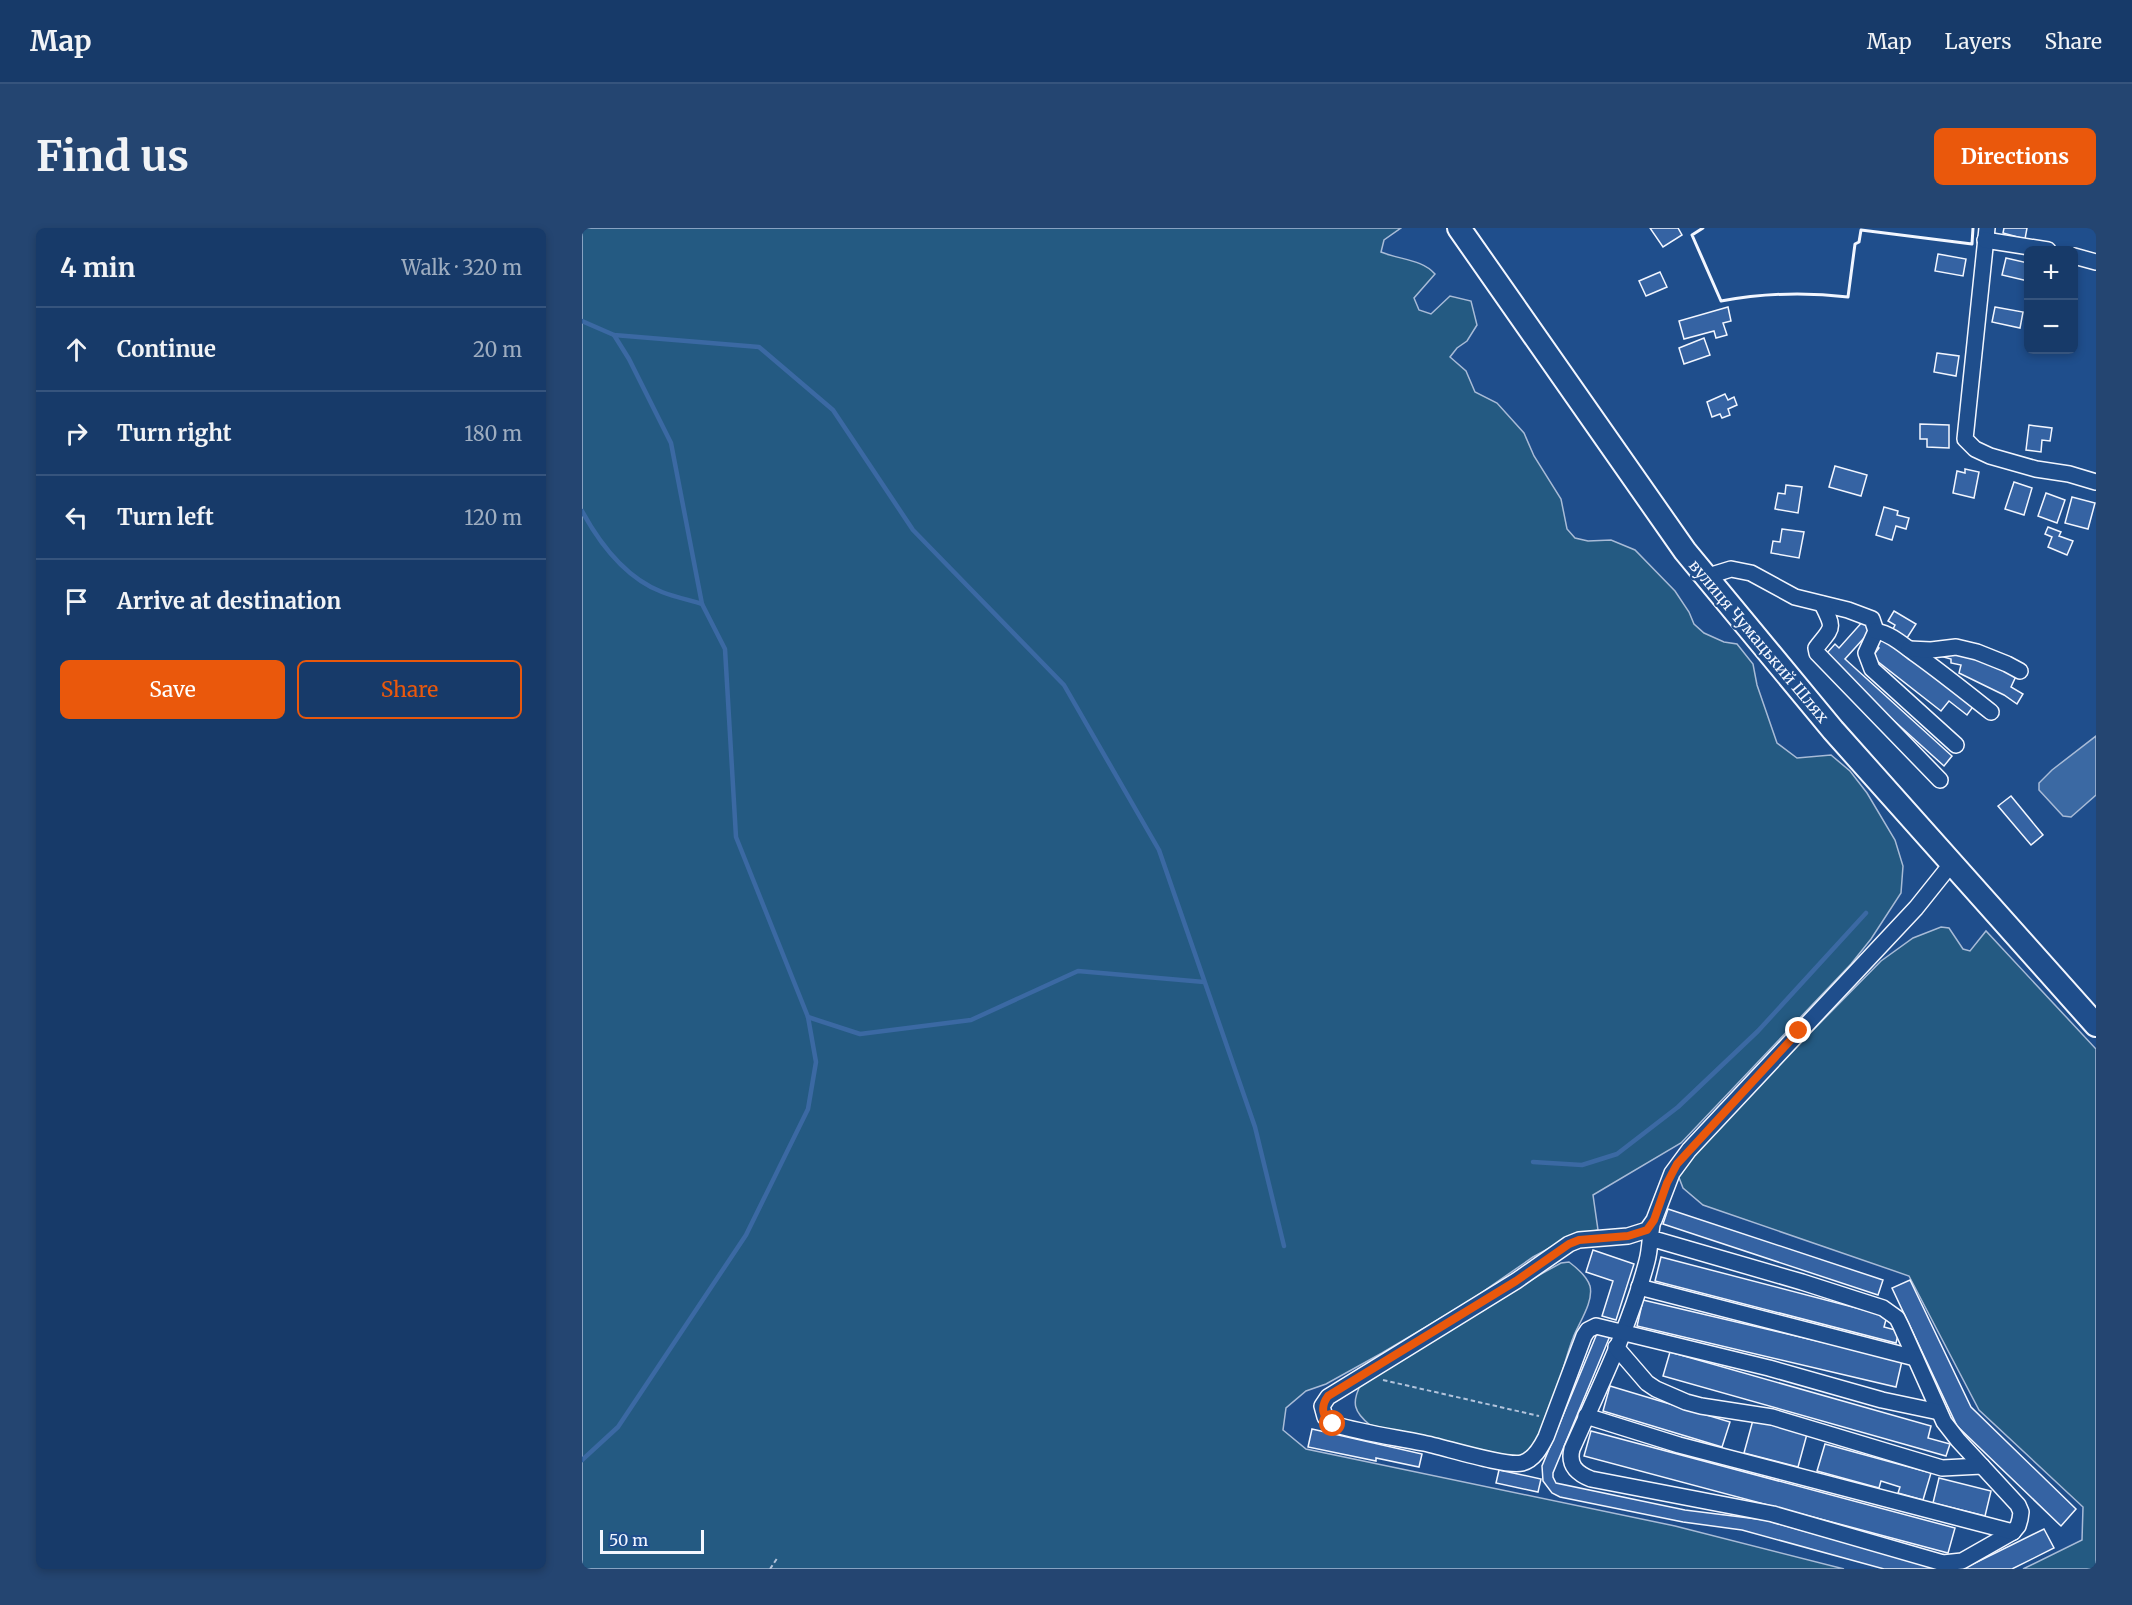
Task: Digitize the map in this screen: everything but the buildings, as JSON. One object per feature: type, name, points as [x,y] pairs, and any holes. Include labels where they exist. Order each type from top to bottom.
[{"type":"highway","name":"вулиця Чумацький Шлях","points":[[1459,228],[1648,500],[1705,577],[1833,730],[2096,1025]]},
{"type":"street","points":[[2032,246],[1986,234],[1965,439],[1975,449],[1990,456],[2096,482]]},
{"type":"street","points":[[2078,257],[2096,262]]},
{"type":"street","points":[[1705,577],[1731,569],[1751,573],[1795,597],[1872,619],[1876,631],[1866,653],[1872,669],[1956,745]]},
{"type":"street","points":[[1822,604],[1832,628],[1816,648],[1817,653],[1940,780]]},
{"type":"street","points":[[1876,631],[1885,633],[1909,649],[1991,712]]},
{"type":"street","points":[[1909,649],[1931,650],[1956,647],[1977,652],[2020,671]]},
{"type":"street","points":[[1939,1412],[1882,1400],[1769,1368],[1619,1340],[1596,1326],[1588,1330],[1546,1437],[1536,1453],[1527,1461],[1515,1464],[1341,1427],[1328,1421],[1323,1412],[1324,1402],[1328,1396],[1516,1281],[1569,1244],[1579,1240],[1628,1236],[1647,1230],[1651,1232],[1802,1282],[1883,1308],[1897,1318],[1939,1412],[1951,1432],[2018,1505],[2020,1519],[2013,1532],[1962,1561],[1943,1563],[1773,1514],[1591,1479],[1576,1471],[1570,1458],[1572,1449],[1619,1340],[1639,1287],[1647,1260],[1651,1232],[1667,1183],[1677,1164],[1916,908],[1952,863]]},
{"type":"street","points":[[1639,1287],[1915,1358]]},
{"type":"street","points":[[1619,1340],[1647,1383],[1686,1402],[1772,1416],[1942,1468],[1982,1466]]},
{"type":"street","points":[[1586,1416],[1679,1445],[2013,1532]]},
{"type":"path","points":[[1363,1375],[1553,1420]]},
{"type":"path","points":[[770,1569],[778,1557]]},
{"type":"shaded area","points":[[582,228],[1401,228],[1384,240],[1381,252],[1424,265],[1435,274],[1414,298],[1419,310],[1431,314],[1450,296],[1471,301],[1477,325],[1467,341],[1450,357],[1466,371],[1475,392],[1497,403],[1524,433],[1534,456],[1561,499],[1567,529],[1575,538],[1588,541],[1611,540],[1635,550],[1675,591],[1694,624],[1704,633],[1724,642],[1737,644],[1753,664],[1757,685],[1777,743],[1797,758],[1831,755],[1850,771],[1867,793],[1895,840],[1903,866],[1901,893],[1871,939],[1851,964],[1681,1143],[1593,1195],[1598,1230],[1568,1238],[1533,1257],[1468,1302],[1382,1353],[1326,1384],[1306,1391],[1286,1408],[1283,1430],[1306,1449],[1675,1526],[1844,1569],[582,1569]]},
{"type":"shaded area","points":[[2096,736],[2096,795],[2071,817],[2063,816],[2039,790],[2039,783]]},
{"type":"shaded area","points":[[1941,927],[1949,928],[1963,949],[1970,951],[1986,931],[2096,1049],[2096,1569],[2023,1569],[2082,1540],[2083,1507],[1979,1410],[1909,1276],[1703,1205],[1683,1188],[1678,1175],[1693,1152],[1881,961],[1913,938]]},
{"type":"shaded area","points":[[1569,1262],[1589,1282],[1590,1299],[1573,1338],[1543,1428],[1537,1441],[1528,1452],[1520,1456],[1509,1456],[1370,1425],[1360,1416],[1355,1402],[1361,1384],[1541,1274],[1561,1263]]},
{"type":"waterway","points":[[582,321],[614,335],[759,347],[833,410],[913,530],[1064,685],[1159,850],[1255,1127],[1284,1246]]},
{"type":"waterway","points":[[614,335],[629,359],[671,443],[702,604]]},
{"type":"waterway","points":[[582,511],[597,536],[615,559],[637,578],[662,592],[702,604],[725,649],[736,837],[808,1017],[816,1062],[808,1109],[746,1235],[618,1427],[582,1460]]},
{"type":"waterway","points":[[1533,1162],[1582,1165],[1617,1154],[1678,1107],[1758,1031],[1866,913]]},
{"type":"waterway","points":[[808,1017],[860,1034],[971,1020],[1078,971],[1204,982]]},
{"type":"wall","points":[[1703,228],[1692,235],[1721,301],[1785,294],[1848,297],[1855,244],[1859,242],[1861,230],[1972,244],[1973,228]]},
{"type":"route","points":[[1333,1424],[1328,1421],[1323,1412],[1324,1402],[1328,1396],[1516,1281],[1561,1248],[1579,1240],[1628,1236],[1647,1230],[1652,1225],[1667,1183],[1677,1164],[1799,1031]]}]
